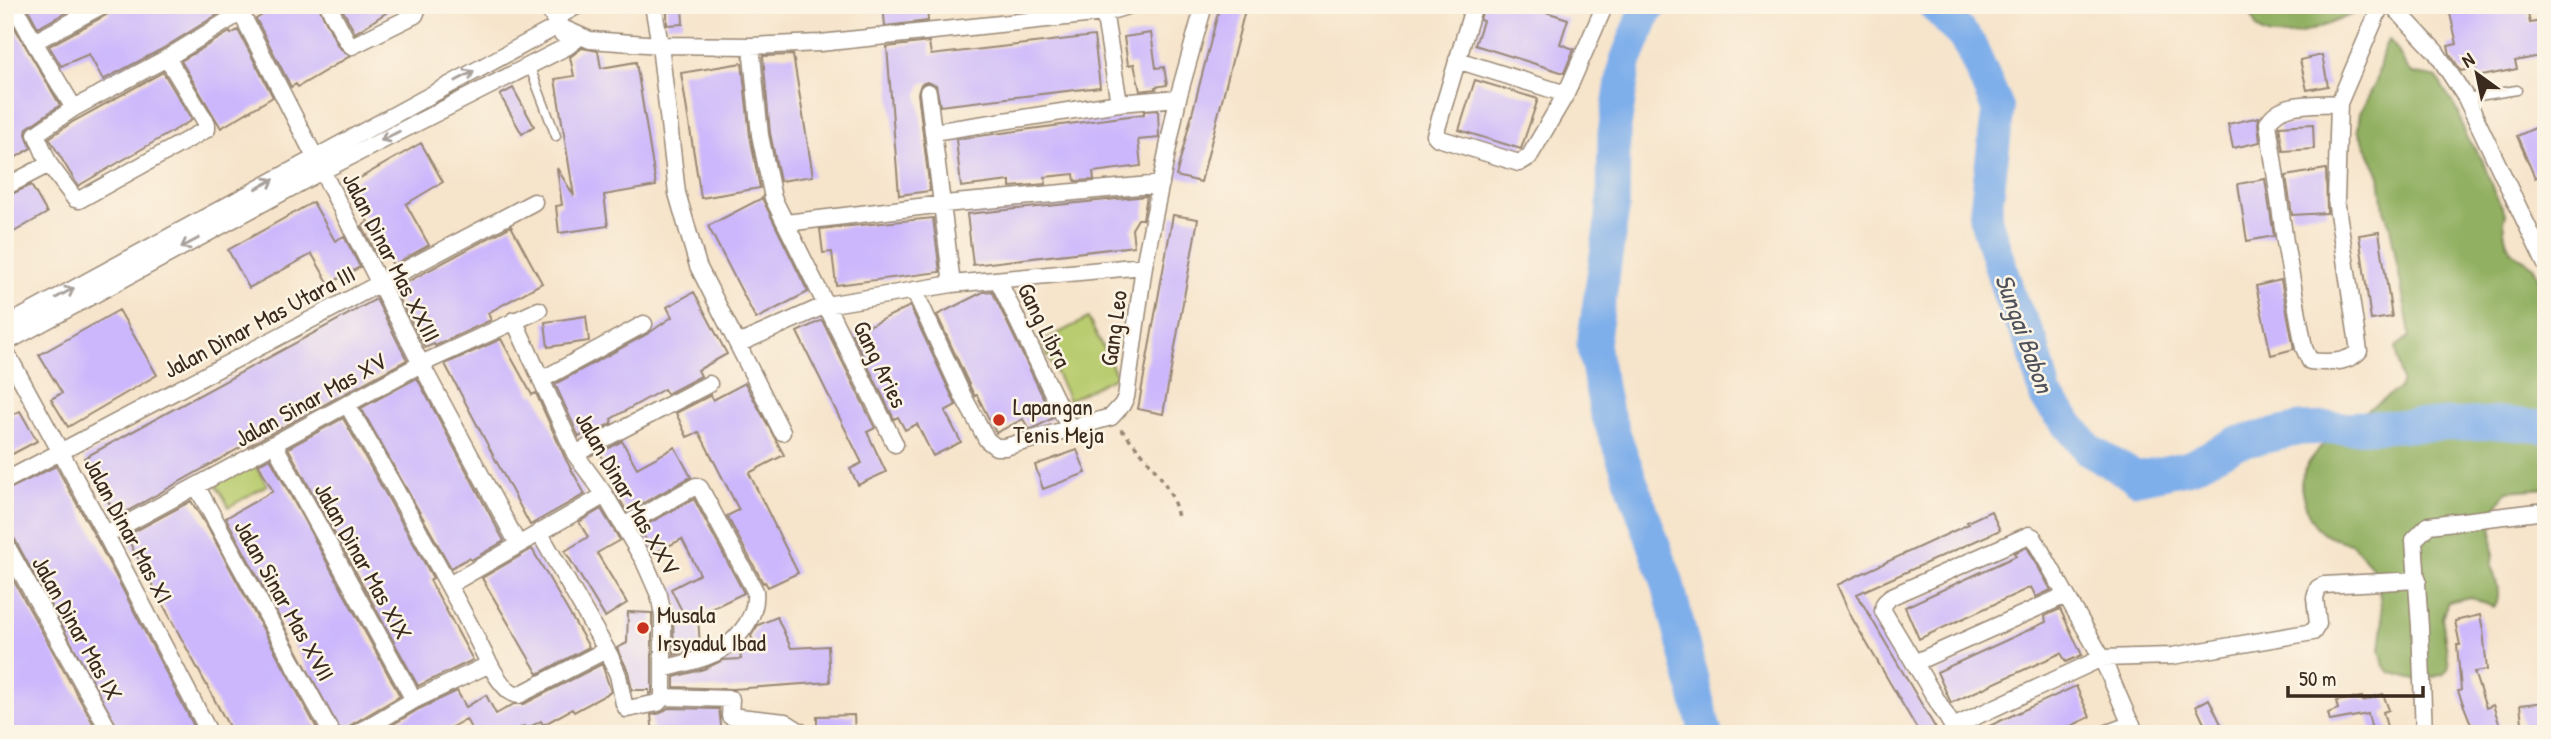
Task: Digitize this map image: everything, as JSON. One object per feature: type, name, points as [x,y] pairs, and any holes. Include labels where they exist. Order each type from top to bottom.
[{"type":"street","points":[[14,5],[74,108]]},
{"type":"street","points":[[34,42],[103,5]]},
{"type":"street","points":[[328,5],[352,46],[415,15],[419,5]]},
{"type":"street","points":[[5,343],[319,164],[553,16],[579,5]]},
{"type":"street","points":[[653,5],[677,193],[698,266],[782,432]]},
{"type":"street","points":[[5,326],[319,164],[574,41],[751,46],[820,43],[1131,5]]},
{"type":"street","name":"Gang Leo","points":[[1111,417],[1126,397],[1144,266],[1178,97],[1204,5]]},
{"type":"street","points":[[1474,5],[1434,131],[1437,137],[1449,142],[1519,163],[1529,157],[1566,94],[1599,7]]},
{"type":"street","points":[[2339,103],[2283,108],[2273,114],[2268,123],[2290,269],[2304,348],[2310,361],[2353,358],[2359,351],[2336,200],[2339,103],[2381,5]]},
{"type":"street","points":[[2392,5],[2437,52],[2466,98],[2546,264]]},
{"type":"street","points":[[167,58],[207,124],[205,131],[79,200],[73,198],[49,164],[36,134],[74,108],[167,58],[243,7]]},
{"type":"street","name":"Jalan Dinar Mas XXIII","points":[[243,7],[421,364],[518,544]]},
{"type":"street","points":[[1103,9],[1119,103]]},
{"type":"street","points":[[553,16],[574,41]]},
{"type":"street","name":"Gang Aries","points":[[751,46],[760,135],[773,198],[895,444]]},
{"type":"street","points":[[1457,60],[1566,94]]},
{"type":"street","points":[[928,92],[953,284]]},
{"type":"street","points":[[933,132],[1119,103],[1178,97]]},
{"type":"street","points":[[5,187],[49,164]]},
{"type":"street","points":[[786,223],[944,204],[1161,184]]},
{"type":"street","name":"Jalan Dinar Mas Utara III","points":[[5,481],[534,202]]},
{"type":"street","points":[[738,344],[827,305],[953,284],[1144,266]]},
{"type":"street","name":"Gang Libra","points":[[998,280],[1070,429]]},
{"type":"street","points":[[914,290],[963,396],[987,440],[996,446],[1005,447],[1111,417]]},
{"type":"street","name":"Jalan Sinar Mas XV","points":[[106,535],[421,364],[539,310]]},
{"type":"street","name":"Jalan Dinar Mas XXV","points":[[514,320],[575,454],[605,495],[644,561],[659,595],[663,615],[663,698]]},
{"type":"street","points":[[541,380],[644,324]]},
{"type":"street","name":"Jalan Dinar Mas XI","points":[[5,350],[210,734]]},
{"type":"street","points":[[575,454],[709,384]]},
{"type":"street","points":[[347,404],[507,691],[519,695],[606,650]]},
{"type":"street","name":"Jalan Dinar Mas XIX","points":[[274,444],[414,700]]},
{"type":"street","points":[[623,526],[696,486],[700,488],[755,592],[755,608],[744,629],[733,640],[709,657],[663,669]]},
{"type":"street","name":"Jalan Sinar Mas XVII","points":[[197,487],[332,734]]},
{"type":"street","points":[[449,585],[605,495]]},
{"type":"street","points":[[2424,734],[2414,540],[2428,525],[2546,511]]},
{"type":"street","points":[[539,532],[606,650],[618,675],[627,709],[658,703],[663,698],[732,699],[730,716],[785,722],[804,734]]},
{"type":"street","points":[[2105,734],[2133,729],[2102,658],[2033,537],[2024,535],[1890,597],[1884,604],[1883,611],[1954,730],[2102,658],[2172,656],[2313,632],[2318,624],[2315,598],[2318,588],[2324,585],[2418,580]]},
{"type":"street","name":"Jalan Dinar Mas IX","points":[[5,543],[111,734]]},
{"type":"street","points":[[1914,663],[2066,595]]},
{"type":"street","points":[[356,734],[414,700],[490,664]]},
{"type":"lane","points":[[529,65],[556,136]]},
{"type":"lane","points":[[2466,98],[2516,90]]},
{"type":"path","points":[[1111,417],[1166,482],[1175,501],[1178,518]]},
{"type":"green space","points":[[2249,5],[2364,5],[2358,12],[2322,26],[2280,36],[2268,35],[2257,28]]},
{"type":"green space","points":[[2389,40],[2410,71],[2437,78],[2459,113],[2466,137],[2482,159],[2494,192],[2506,214],[2504,230],[2509,247],[2532,266],[2538,278],[2537,310],[2546,334],[2546,488],[2507,491],[2501,499],[2493,527],[2492,566],[2498,591],[2496,605],[2493,607],[2470,597],[2448,602],[2442,617],[2449,667],[2444,674],[2421,681],[2390,672],[2384,666],[2380,650],[2383,623],[2378,581],[2371,565],[2351,543],[2330,537],[2314,524],[2307,510],[2301,484],[2313,456],[2356,417],[2399,389],[2402,381],[2396,347],[2410,336],[2409,328],[2390,226],[2384,210],[2380,175],[2358,130],[2360,113],[2376,82],[2384,47]]},
{"type":"green space","points":[[1088,318],[1117,376],[1069,400],[1041,342]]},
{"type":"green space","points":[[253,462],[267,485],[229,507],[216,484]]},
{"type":"building","points":[[26,5],[80,5],[38,28]]},
{"type":"building","points":[[113,5],[216,5],[220,13],[162,49],[103,80],[89,54],[61,66],[49,46],[108,14]]},
{"type":"building","points":[[278,5],[318,5],[338,46],[350,56],[298,87],[296,84],[291,87],[256,19]]},
{"type":"building","points":[[340,5],[398,5],[355,33]]},
{"type":"building","points":[[667,5],[682,5],[683,24],[667,25]]},
{"type":"building","points":[[883,5],[927,5],[928,21],[885,26]]},
{"type":"building","points":[[1220,5],[1245,10],[1201,182],[1176,176]]},
{"type":"building","points":[[1484,5],[1524,5],[1568,19],[1560,44],[1574,49],[1564,73],[1475,45],[1483,21],[1480,20]]},
{"type":"building","points":[[2448,5],[2526,5],[2530,23],[2546,20],[2546,55],[2515,61],[2517,69],[2477,77],[2475,68],[2461,71],[2448,46],[2457,44]]},
{"type":"building","points":[[5,11],[60,105],[27,128],[26,134],[31,148],[5,164]]},
{"type":"building","points":[[238,30],[273,97],[221,128],[181,61]]},
{"type":"building","points":[[1151,33],[1156,68],[1164,67],[1167,85],[1140,91],[1134,64],[1128,65],[1124,37]]},
{"type":"building","points":[[1094,36],[1100,87],[940,106],[936,85],[927,82],[921,84],[918,93],[930,191],[899,195],[887,47],[929,42],[931,55]]},
{"type":"building","points":[[582,48],[598,51],[601,68],[636,62],[656,186],[604,195],[608,226],[559,233],[556,206],[562,205],[557,168],[574,196],[555,79],[574,76],[570,57]]},
{"type":"building","points":[[793,55],[813,176],[780,181],[770,133],[763,56]]},
{"type":"building","points":[[2322,55],[2328,86],[2307,90],[2300,60]]},
{"type":"building","points":[[742,63],[750,136],[760,188],[701,198],[681,73]]},
{"type":"building","points":[[163,72],[192,120],[78,186],[49,138],[74,121]]},
{"type":"building","points":[[1475,80],[1538,99],[1521,149],[1459,130]]},
{"type":"building","points":[[513,88],[534,126],[522,134],[500,95]]},
{"type":"building","points":[[1158,110],[1159,138],[1138,140],[1141,166],[1093,172],[1094,180],[1075,181],[1074,174],[1045,177],[1046,184],[1010,187],[1010,181],[961,187],[956,139]]},
{"type":"building","points":[[2259,117],[2260,142],[2233,148],[2228,124]]},
{"type":"building","points":[[2546,123],[2546,173],[2535,178],[2517,136]]},
{"type":"building","points":[[2313,124],[2314,149],[2283,151],[2279,126]]},
{"type":"building","points":[[421,143],[443,182],[406,204],[429,245],[393,265],[386,253],[378,257],[362,226],[368,222],[348,185]]},
{"type":"building","points":[[2326,169],[2327,213],[2292,215],[2286,176]]},
{"type":"building","points":[[2265,179],[2274,236],[2247,241],[2238,184]]},
{"type":"building","points":[[31,185],[47,213],[5,237],[5,197]]},
{"type":"building","points":[[1147,196],[1143,219],[1138,219],[1132,229],[1134,246],[973,265],[967,214]]},
{"type":"building","points":[[762,198],[808,292],[756,319],[708,226]]},
{"type":"building","points":[[313,202],[335,241],[344,236],[360,267],[329,284],[312,254],[249,288],[228,250]]},
{"type":"building","points":[[1173,215],[1198,219],[1163,414],[1138,409]]},
{"type":"building","points":[[933,218],[940,272],[836,285],[832,252],[823,253],[820,229]]},
{"type":"building","points":[[511,226],[542,283],[488,313],[491,320],[425,348],[394,289]]},
{"type":"building","points":[[2379,232],[2392,317],[2371,320],[2359,235]]},
{"type":"building","points":[[2281,280],[2294,349],[2271,355],[2256,286]]},
{"type":"building","points":[[992,291],[1053,418],[1034,428],[1029,429],[1023,419],[996,433],[977,395],[972,391],[937,315],[983,292]]},
{"type":"building","points":[[694,292],[727,354],[698,370],[701,376],[667,394],[664,389],[611,419],[612,423],[579,437],[555,384],[649,333],[672,317],[667,307]]},
{"type":"building","points":[[376,299],[407,360],[248,446],[247,444],[117,517],[84,458]]},
{"type":"building","points":[[910,306],[956,405],[945,411],[961,442],[933,456],[917,424],[905,430],[898,417],[894,419],[852,334]]},
{"type":"building","points":[[119,310],[157,375],[68,427],[51,399],[62,393],[39,355]]},
{"type":"building","points":[[586,316],[589,341],[548,347],[545,322]]},
{"type":"building","points":[[822,320],[875,428],[867,432],[886,472],[858,485],[850,469],[862,463],[797,332]]},
{"type":"building","points":[[501,339],[532,395],[536,393],[565,458],[585,494],[530,525],[445,364]]},
{"type":"building","points":[[417,378],[504,541],[451,568],[361,408]]},
{"type":"building","points":[[745,383],[784,455],[749,473],[798,573],[768,587],[763,583],[727,516],[739,510],[699,432],[687,437],[676,413],[711,395],[713,400]]},
{"type":"building","points":[[20,411],[37,441],[5,458],[5,419]]},
{"type":"building","points":[[343,418],[433,578],[430,580],[473,660],[418,686],[288,448]]},
{"type":"building","points":[[622,441],[637,468],[675,447],[691,477],[627,512],[616,493],[620,490],[600,453]]},
{"type":"building","points":[[1077,450],[1086,473],[1043,489],[1035,465]]},
{"type":"building","points":[[270,458],[400,696],[351,725],[346,734],[342,734],[226,518],[273,491],[258,464]]},
{"type":"building","points":[[56,466],[198,734],[121,734],[14,538],[5,533],[5,491]]},
{"type":"building","points":[[694,499],[744,593],[698,615],[700,648],[674,655],[673,614],[684,615],[671,589],[700,574],[682,539],[653,554],[640,528]]},
{"type":"building","points":[[191,501],[320,734],[233,734],[126,536]]},
{"type":"building","points":[[601,509],[620,540],[597,553],[627,603],[605,617],[565,551],[588,537],[579,522]]},
{"type":"building","points":[[1991,511],[2000,530],[1857,594],[1939,734],[1920,734],[1852,618],[1837,585],[1969,524],[1967,522]]},
{"type":"building","points":[[2027,547],[2051,590],[2036,597],[2031,587],[1919,639],[1905,607],[2016,556],[2014,553]]},
{"type":"building","points":[[532,549],[589,647],[538,674],[482,578]]},
{"type":"building","points":[[5,565],[99,734],[15,734],[5,716]]},
{"type":"building","points":[[2060,609],[2082,655],[2066,662],[2061,653],[1951,703],[1937,672],[2046,622],[2045,616]]},
{"type":"building","points":[[628,612],[652,613],[652,693],[649,694],[649,690],[632,690],[628,671],[617,648],[627,643]]},
{"type":"building","points":[[2480,615],[2487,670],[2474,672],[2486,708],[2493,705],[2500,726],[2475,734],[2458,691],[2461,690],[2457,645],[2460,645],[2455,621]]},
{"type":"building","points":[[777,617],[791,648],[828,646],[830,682],[733,689],[674,687],[674,677],[704,669],[723,660],[741,659],[740,652],[758,651],[751,636],[758,625]]},
{"type":"building","points":[[602,664],[611,692],[543,725],[541,721],[510,734],[474,734],[466,719],[439,734],[377,734],[419,709],[457,691],[466,707],[486,695],[496,714],[514,704],[524,704]]},
{"type":"building","points":[[2076,686],[2090,717],[2054,734],[1972,734]]},
{"type":"building","points":[[2383,694],[2389,710],[2383,712],[2389,734],[2373,734],[2368,714],[2330,721],[2328,713],[2338,709],[2336,701],[2362,697],[2363,701]]},
{"type":"building","points":[[2209,699],[2221,724],[2207,730],[2196,706]]},
{"type":"building","points":[[2546,702],[2546,728],[2523,731],[2520,705]]},
{"type":"building","points":[[668,708],[719,709],[722,734],[653,734],[651,715]]},
{"type":"building","points":[[854,715],[855,734],[817,734],[817,716]]},
{"type":"waterway","name":"Sungai Babon","points":[[1652,5],[1646,10],[1625,63],[1614,133],[1613,209],[1593,344],[1605,408],[1667,581],[1706,734]]},
{"type":"waterway","name":"Sungai Babon","points":[[1934,5],[1968,41],[1998,109],[1985,217],[2011,301],[2032,343],[2046,397],[2090,451],[2137,478],[2190,467],[2236,443],[2301,429],[2500,423],[2546,427]]},
{"type":"place","name":"Lapangan Tenis Meja","points":[[999,420]]},
{"type":"place","name":"Musala Irsyadul Ibad","points":[[643,628]]}]
